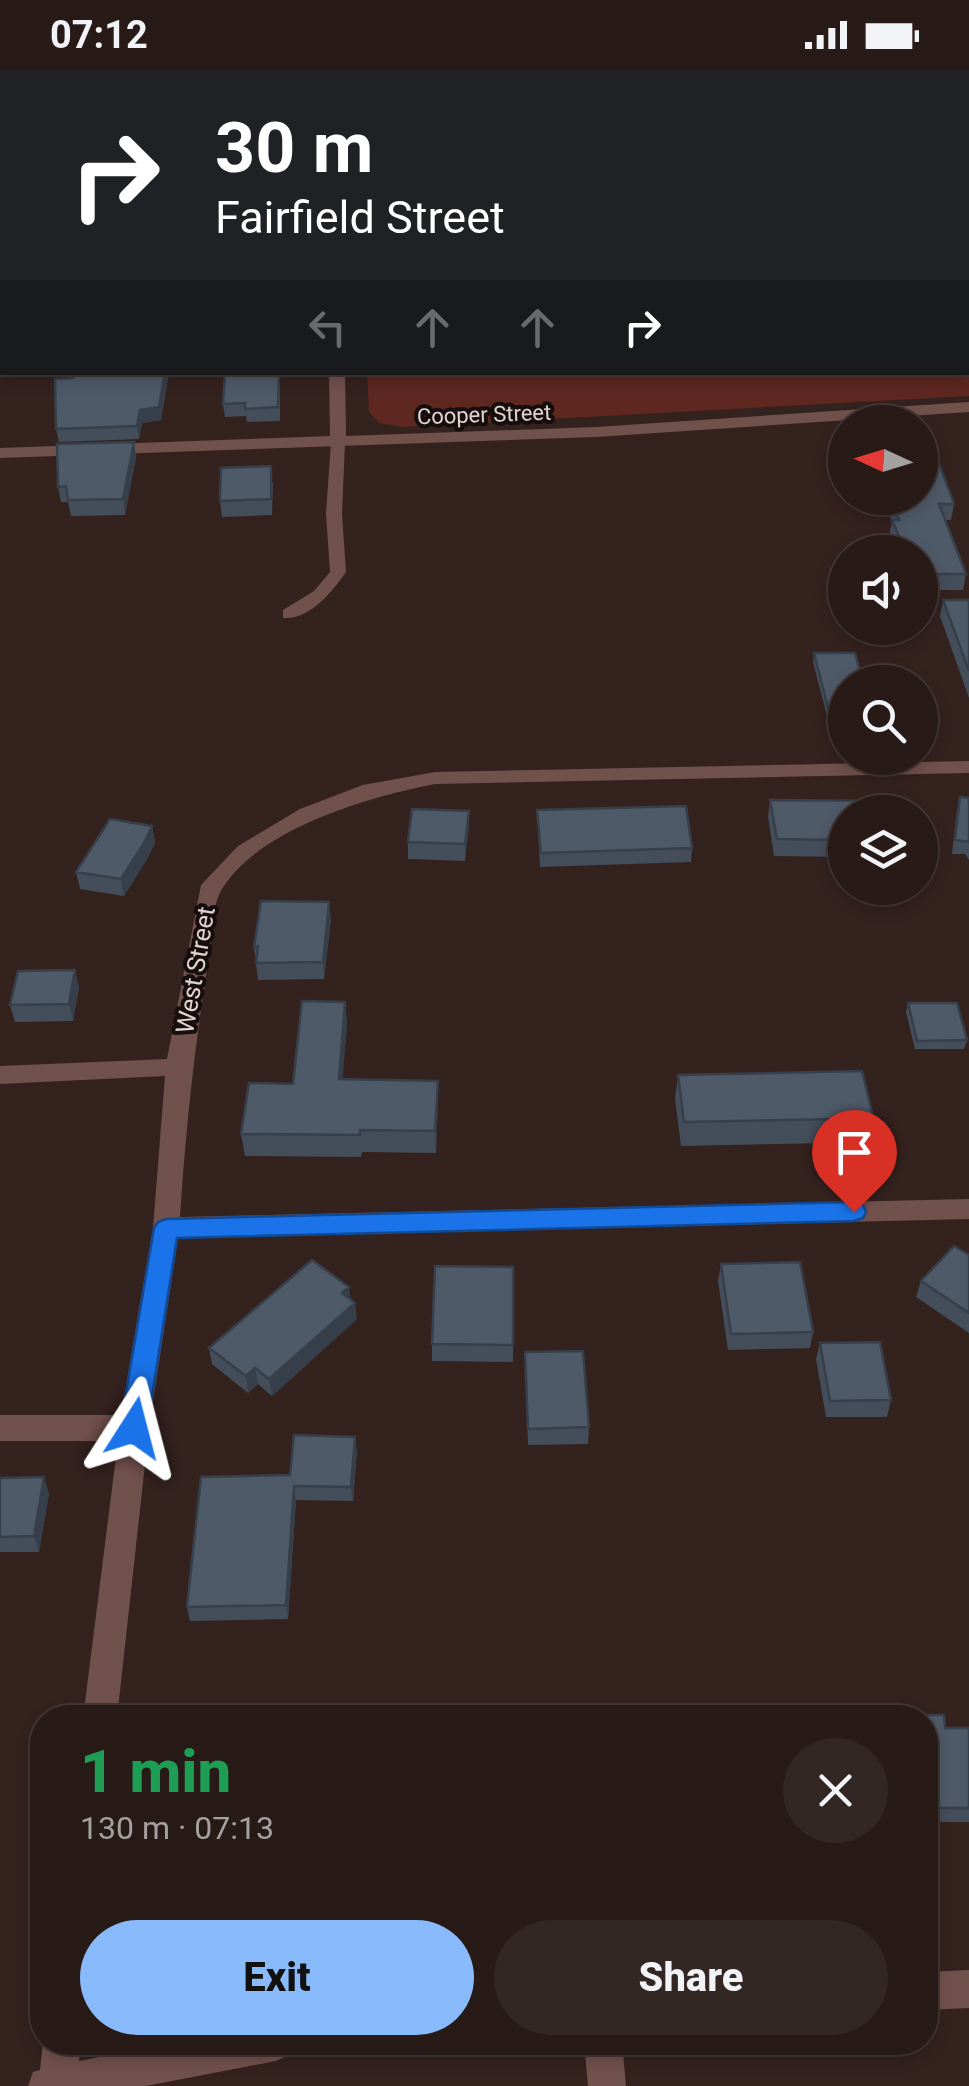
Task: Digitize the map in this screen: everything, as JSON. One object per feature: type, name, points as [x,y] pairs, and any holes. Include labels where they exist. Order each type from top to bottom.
[{"type":"street","points":[[337,375],[338,442]]},
{"type":"street","points":[[964,408],[969,429]]},
{"type":"street","name":"Cooper Street","points":[[0,453],[596,432],[964,408]]},
{"type":"street","name":"West Street","points":[[102,1705],[134,1428],[166,1228],[178,1066],[209,890],[246,850],[308,814],[370,790],[434,778],[969,767]]},
{"type":"street","points":[[0,1075],[178,1066]]},
{"type":"street","points":[[166,1228],[969,1208]]},
{"type":"street","points":[[0,1428],[134,1428]]},
{"type":"street","points":[[938,1990],[969,1989]]},
{"type":"street","points":[[59,2055],[52,2084],[207,2055]]},
{"type":"street","points":[[605,2055],[606,2086]]},
{"type":"lane","points":[[289,614],[320,595],[338,572],[334,514],[338,442]]},
{"type":"shaded area","points":[[367,375],[969,375],[969,396],[403,427],[379,423],[369,412]]},
{"type":"building","points":[[164,375],[159,407],[140,410],[137,426],[56,429],[55,379]]},
{"type":"building","points":[[225,375],[279,375],[278,407],[245,409],[245,403],[223,404]]},
{"type":"building","points":[[134,442],[123,499],[68,500],[66,486],[58,487],[57,444]]},
{"type":"building","points":[[938,461],[954,504],[939,504],[966,574],[938,574],[938,535],[899,535],[892,520],[899,520],[897,515],[938,515]]},
{"type":"building","points":[[271,466],[271,499],[220,501],[221,468]]},
{"type":"building","points":[[943,600],[969,600],[969,671]]},
{"type":"building","points":[[814,653],[855,653],[858,665],[828,665],[828,707]]},
{"type":"building","points":[[960,797],[969,798],[969,842],[955,840]]},
{"type":"building","points":[[770,800],[828,800],[828,840],[777,839]]},
{"type":"building","points":[[686,806],[692,848],[541,853],[537,810]]},
{"type":"building","points":[[412,809],[469,811],[465,844],[408,842]]},
{"type":"building","points":[[110,819],[152,826],[121,879],[76,872]]},
{"type":"building","points":[[261,901],[329,902],[323,962],[256,963],[258,946],[254,947]]},
{"type":"building","points":[[75,970],[69,1004],[10,1005],[18,971]]},
{"type":"building","points":[[302,1001],[345,1002],[339,1079],[438,1081],[435,1131],[241,1134],[249,1083],[293,1084]]},
{"type":"building","points":[[908,1003],[957,1003],[967,1040],[917,1041]]},
{"type":"building","points":[[862,1071],[875,1125],[835,1126],[834,1119],[684,1122],[678,1075]]},
{"type":"building","points":[[954,1246],[969,1255],[969,1313],[921,1281]]},
{"type":"building","points":[[312,1260],[349,1287],[342,1293],[355,1303],[269,1379],[255,1368],[246,1376],[209,1348]]},
{"type":"building","points":[[800,1262],[813,1332],[731,1334],[721,1264]]},
{"type":"building","points":[[435,1266],[513,1267],[513,1345],[432,1344]]},
{"type":"building","points":[[880,1342],[891,1400],[830,1401],[820,1343]]},
{"type":"building","points":[[583,1351],[589,1427],[528,1429],[525,1352]]},
{"type":"building","points":[[294,1435],[355,1437],[351,1487],[294,1486],[286,1605],[187,1607],[201,1477],[290,1475]]},
{"type":"building","points":[[44,1477],[34,1536],[0,1537],[0,1478]]},
{"type":"building","points":[[938,1715],[944,1715],[945,1728],[969,1728],[969,1808],[938,1808]]},
{"type":"route","points":[[134,1428],[166,1228],[854,1212]]}]
